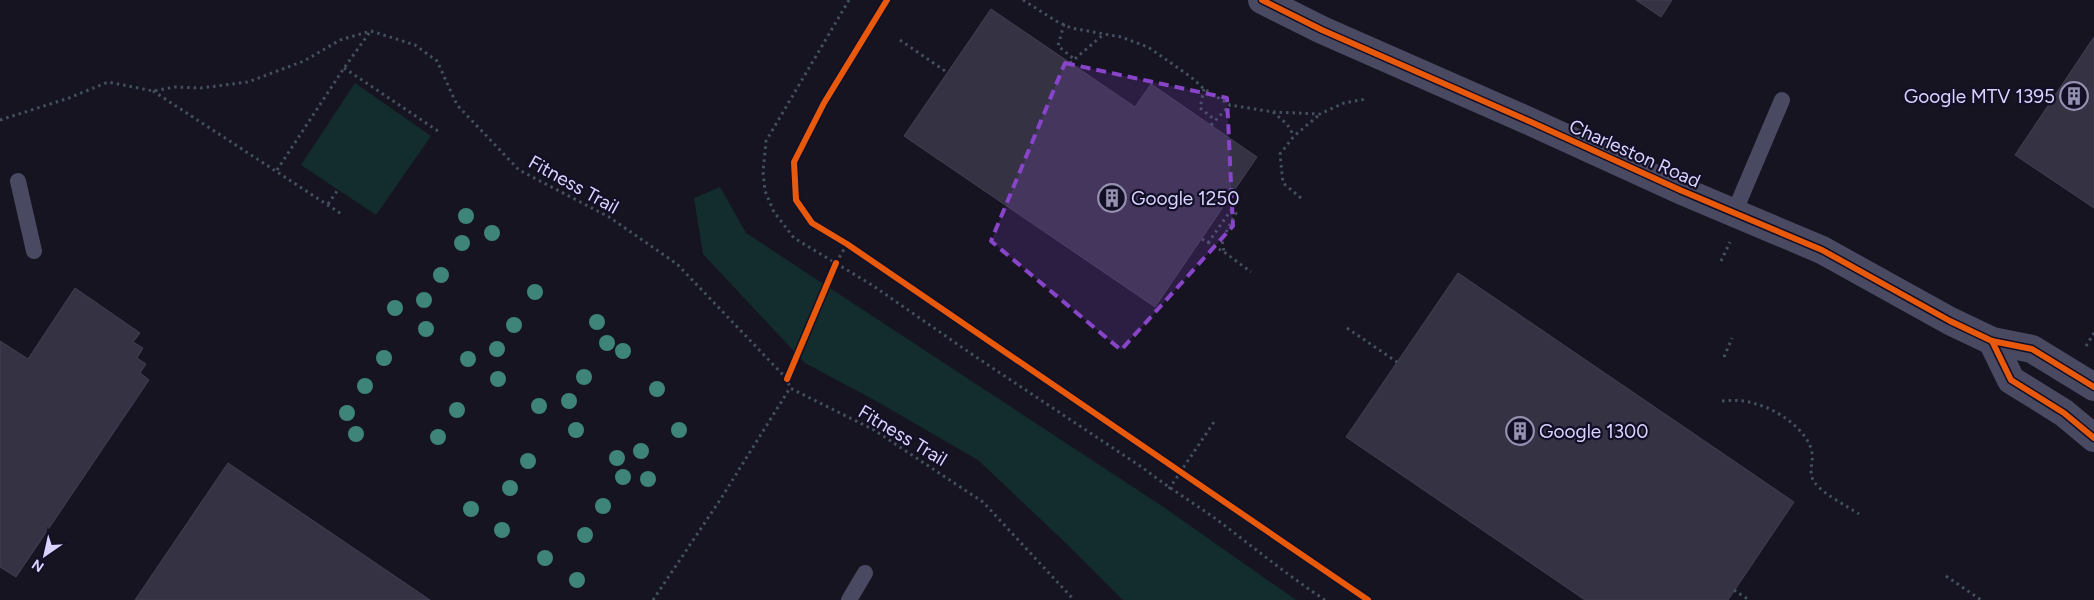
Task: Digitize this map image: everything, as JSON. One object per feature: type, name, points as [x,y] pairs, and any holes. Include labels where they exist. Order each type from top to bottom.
[{"type":"street","name":"Charleston Road","points":[[1262,0],[1322,30],[1734,213],[1822,250],[1950,321],[1992,341],[2032,349],[2094,387]]},
{"type":"street","points":[[1992,341],[2011,380],[2064,413],[2094,438]]},
{"type":"lane","points":[[1734,213],[1782,100]]},
{"type":"lane","points":[[18,181],[34,251]]},
{"type":"lane","points":[[849,600],[865,573]]},
{"type":"path","points":[[849,0],[766,141],[763,172],[765,191],[774,212],[794,238],[872,285],[1143,468],[1324,600]]},
{"type":"path","points":[[1023,0],[1071,28],[1121,37],[1148,48],[1191,77],[1204,89],[1230,105],[1273,112],[1320,114]]},
{"type":"path","points":[[1064,24],[1058,46],[1074,59]]},
{"type":"path","points":[[277,170],[344,68],[371,31]]},
{"type":"path","points":[[0,120],[108,82],[153,91],[175,88],[201,88],[248,82],[304,61],[340,40],[371,31]]},
{"type":"path","points":[[1070,63],[1104,34]]},
{"type":"path","points":[[900,40],[948,73]]},
{"type":"path","points":[[344,68],[441,132]]},
{"type":"path","points":[[1204,89],[1200,108],[1215,120]]},
{"type":"path","points":[[153,91],[277,170],[343,215]]},
{"type":"path","points":[[1301,198],[1283,184],[1280,154],[1294,136],[1320,114],[1344,103],[1366,99]]},
{"type":"path","points":[[1211,125],[1230,105]]},
{"type":"path","points":[[1273,112],[1287,124],[1294,136]]},
{"type":"path","points":[[328,204],[337,191]]},
{"type":"path","points":[[1208,243],[1231,210],[1236,213],[1222,240],[1224,252]]},
{"type":"path","points":[[1202,239],[1224,252],[1251,272]]},
{"type":"path","points":[[840,240],[856,249]]},
{"type":"path","points":[[832,272],[848,244]]},
{"type":"path","points":[[1346,328],[1397,362]]},
{"type":"path","points":[[2086,346],[2094,333]]},
{"type":"path","points":[[1724,356],[1732,338]]},
{"type":"path","points":[[787,380],[791,370]]},
{"type":"path","points":[[653,600],[720,500],[790,388]]},
{"type":"path","points":[[1722,401],[1738,400],[1759,404],[1798,428],[1807,439],[1812,454],[1810,472],[1815,484],[1859,514]]},
{"type":"path","points":[[1170,489],[1214,422]]},
{"type":"path","points":[[1172,466],[1189,477]]},
{"type":"path","points":[[1946,576],[1982,600]]},
{"type":"path","points":[[1734,590],[1749,600]]},
{"type":"highlighted area","points":[[1065,63],[1227,98],[1233,226],[1121,350],[991,241]]},
{"type":"green space","points":[[355,83],[431,136],[376,215],[301,165]]},
{"type":"green space","points":[[720,187],[746,233],[1162,506],[1296,600],[1123,600],[978,460],[876,401],[805,363],[703,254],[694,198]]},
{"type":"building","points":[[1636,0],[1672,0],[1661,17]]},
{"type":"building","name":"Google 1250","points":[[991,9],[1135,107],[1151,84],[1257,157],[1155,307],[904,136]]},
{"type":"building","name":"Google MTV 1395","points":[[2094,37],[2094,208],[2015,155]]},
{"type":"building","name":"Google 1300","points":[[1458,273],[1794,502],[1728,600],[1585,600],[1346,437]]},
{"type":"building","points":[[75,288],[140,333],[133,342],[143,348],[137,358],[146,364],[140,373],[149,380],[16,577],[0,567],[0,341],[28,359]]},
{"type":"building","points":[[228,463],[352,547],[430,600],[135,600]]},
{"type":"cycle path","points":[[887,0],[824,103],[794,162],[796,200],[812,223],[847,244],[1368,600]]},
{"type":"cycle path","points":[[1262,0],[1322,30],[1680,190],[1822,250],[1950,321],[1992,341],[2032,349],[2094,387]]},
{"type":"cycle path","points":[[787,379],[836,263]]},
{"type":"cycle path","points":[[1992,341],[2011,380],[2064,413],[2094,438]]},
{"type":"place","name":"Google MTV 1395","points":[[2074,96]]},
{"type":"place","name":"Google 1250","points":[[1112,198]]},
{"type":"place","name":"Google 1300","points":[[1520,431]]}]
